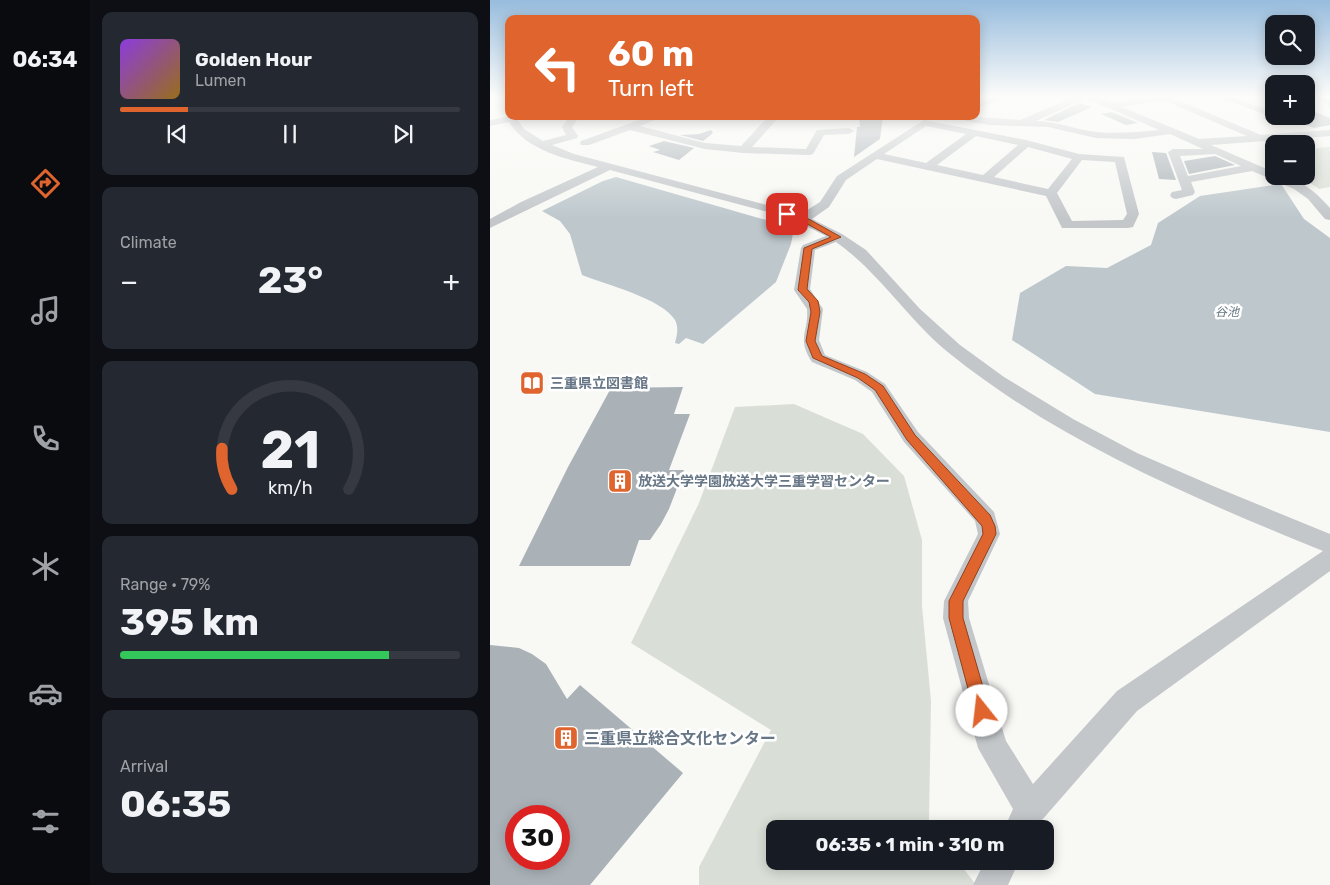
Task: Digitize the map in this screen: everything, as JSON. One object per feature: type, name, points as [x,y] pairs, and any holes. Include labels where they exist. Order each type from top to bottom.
[{"type":"street","points":[[530,137],[542,145],[570,156],[772,209],[803,219],[837,237],[861,254],[914,312],[954,349],[1066,424],[1130,458],[1205,492],[1330,544]]},
{"type":"street","points":[[542,145],[569,137]]},
{"type":"street","points":[[575,137],[588,146],[607,137]]},
{"type":"street","points":[[670,137],[704,146],[744,150],[809,152],[818,137]]},
{"type":"street","points":[[744,150],[756,137]]},
{"type":"street","points":[[803,219],[825,204],[840,178],[904,137]]},
{"type":"street","points":[[929,166],[968,137]]},
{"type":"street","points":[[996,137],[1079,157],[1120,159],[1133,214],[1128,224],[1067,225],[1051,193]]},
{"type":"street","points":[[985,179],[1032,137]]},
{"type":"street","points":[[1188,137],[1265,172]]},
{"type":"street","points":[[1199,142],[1270,137]]},
{"type":"street","points":[[1176,195],[1189,192],[1173,152],[1200,153],[1217,150]]},
{"type":"street","points":[[876,156],[1051,193]]},
{"type":"street","points":[[1051,193],[1079,157]]},
{"type":"street","points":[[490,224],[607,166]]},
{"type":"street","points":[[1184,180],[1254,167]]},
{"type":"street","points":[[1293,185],[1318,200],[1330,216]]},
{"type":"street","points":[[837,237],[808,248],[802,290],[813,301],[816,312],[811,341],[818,358],[861,376],[879,388],[911,437],[986,518],[989,534],[956,601],[956,618],[993,748],[1026,819],[1126,700],[1330,558]]},
{"type":"street","points":[[990,885],[998,870]]},
{"type":"shaded area","points":[[1330,147],[1330,187],[1319,189],[1313,185],[1315,185],[1315,148]]},
{"type":"shaded area","points":[[794,404],[863,434],[904,476],[922,540],[922,606],[931,701],[929,820],[766,820],[766,870],[965,870],[976,885],[699,885],[699,867],[771,730],[631,643],[699,503],[735,407]]},
{"type":"water","points":[[616,177],[794,228],[791,244],[776,282],[703,344],[686,338],[679,344],[675,343],[677,326],[669,312],[646,299],[582,275],[570,234],[560,221],[542,211],[603,181]]},
{"type":"water","name":"谷池","points":[[1282,185],[1304,219],[1330,238],[1330,432],[1095,394],[1012,340],[1020,293],[1066,266],[1107,268],[1151,245],[1158,223],[1200,196]]},
{"type":"building","points":[[689,137],[708,137],[703,141]]},
{"type":"building","points":[[856,137],[880,137],[880,139],[854,157]]},
{"type":"building","points":[[664,141],[694,148],[679,160],[653,152],[660,150],[649,146]]},
{"type":"building","points":[[1152,152],[1166,153],[1176,180],[1159,179]]},
{"type":"building","points":[[1215,156],[1235,165],[1189,174],[1184,161]]},
{"type":"building","name":"放送大学学園放送大学三重学習センター","points":[[683,387],[674,414],[690,414],[669,470],[684,470],[661,524],[650,540],[639,540],[630,566],[519,566],[568,467],[611,388]]},
{"type":"building","name":"三重県立総合文化センター","points":[[490,645],[519,648],[532,654],[546,664],[567,699],[580,685],[683,773],[590,885],[490,885]]},
{"type":"place","name":"三重県立図書館","points":[[532,383]]},
{"type":"place","name":"放送大学学園放送大学三重学習センター","points":[[620,481]]},
{"type":"place","name":"三重県立総合文化センター","points":[[566,738]]},
{"type":"route","points":[[787,214],[803,219],[837,237],[808,248],[802,290],[813,301],[816,312],[811,341],[818,358],[861,376],[879,388],[911,437],[986,518],[989,534],[956,601],[956,618],[982,711]]}]
